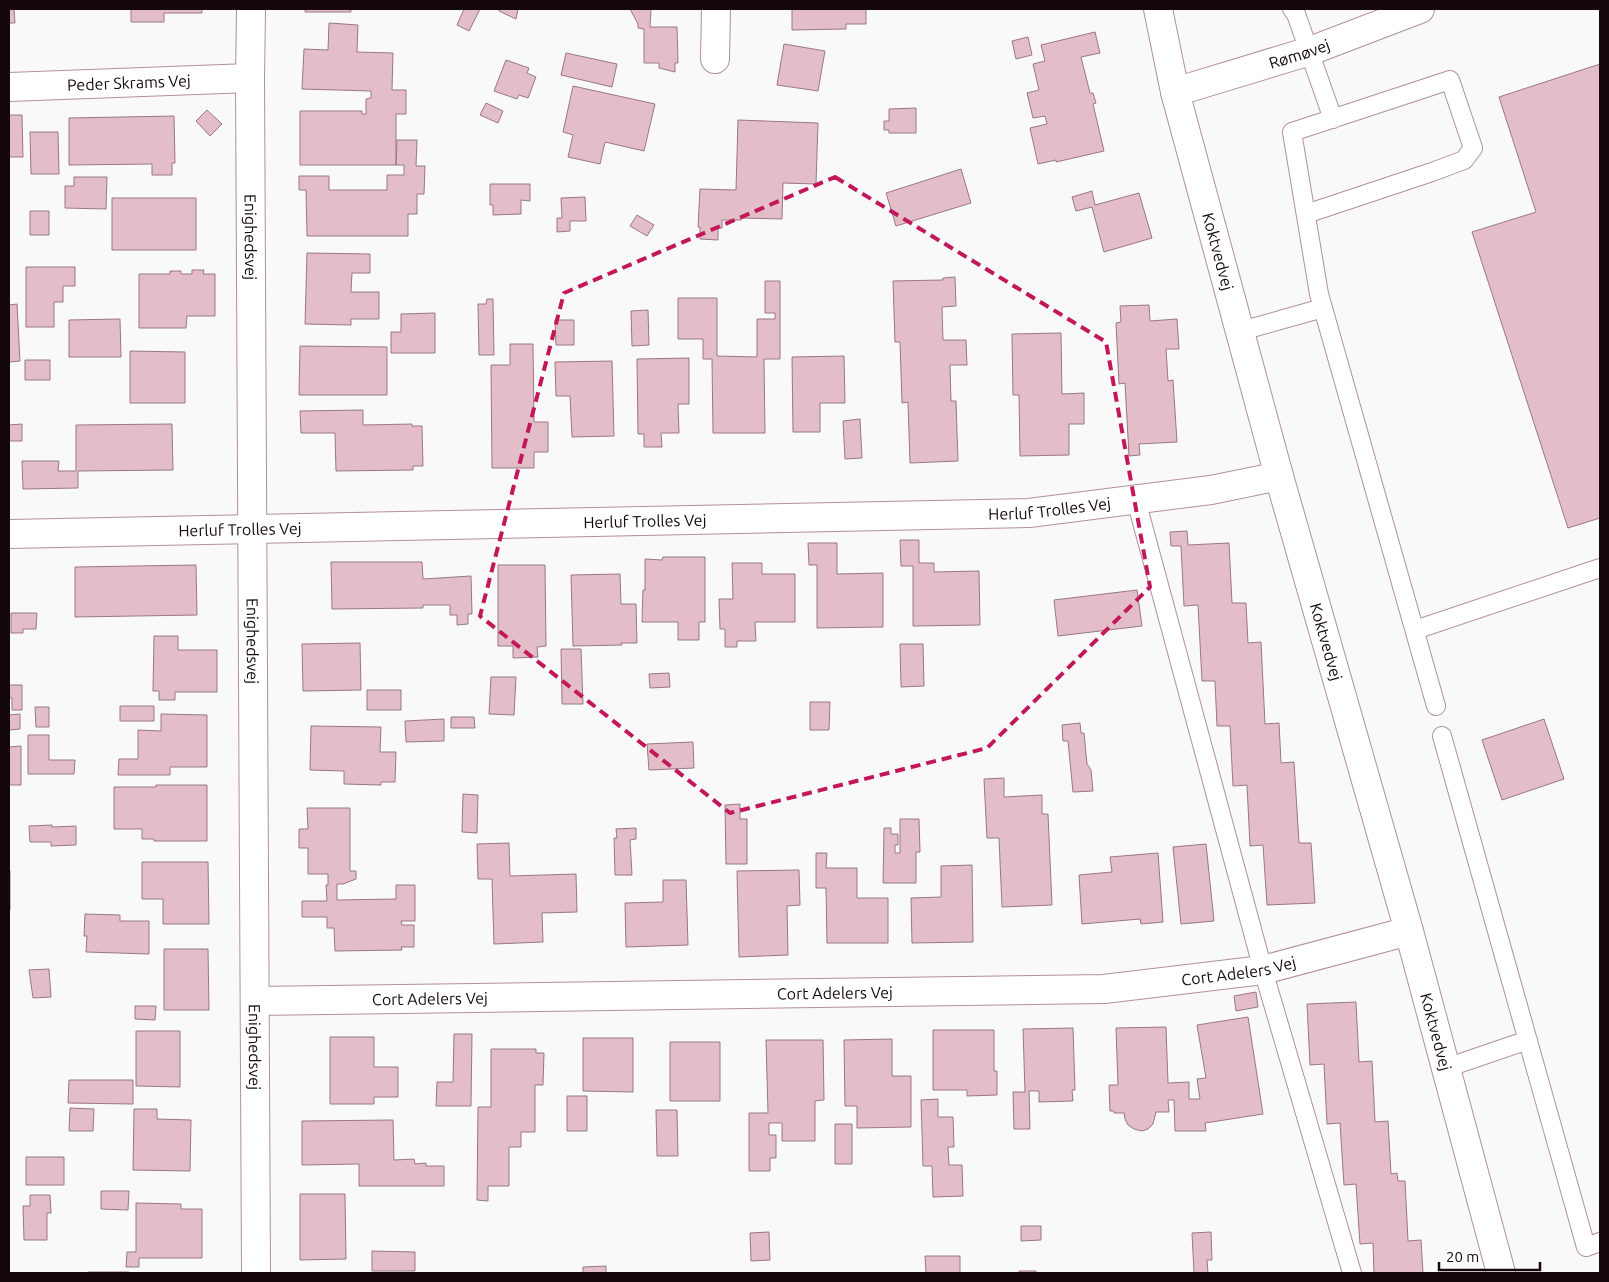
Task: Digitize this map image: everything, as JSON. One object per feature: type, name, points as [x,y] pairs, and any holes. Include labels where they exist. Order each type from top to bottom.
[{"type":"street","name":"Enighedsvej","points":[[251,9],[256,1273]]},
{"type":"street","points":[[715,59],[716,9]]},
{"type":"street","name":"Koktvedvej","points":[[1158,9],[1175,92],[1279,476],[1409,931],[1501,1273]]},
{"type":"street","name":"Rømøvej","points":[[1175,92],[1310,51],[1420,9]]},
{"type":"street","name":"Peder Skrams Vej","points":[[9,87],[250,78]]},
{"type":"street","name":"Herluf Trolles Vej","points":[[9,534],[1029,512],[1211,490],[1279,476]]},
{"type":"street","name":"Cort Adelers Vej","points":[[255,1001],[1104,989],[1263,970],[1409,931]]},
{"type":"lane","points":[[1292,9],[1296,14],[1310,51],[1332,119]]},
{"type":"lane","points":[[1306,214],[1464,160],[1473,148],[1450,80],[1292,132],[1319,294],[1436,706]]},
{"type":"lane","points":[[1240,331],[1323,308]]},
{"type":"lane","points":[[1136,500],[1263,970],[1352,1273]]},
{"type":"lane","points":[[1415,630],[1600,568]]},
{"type":"lane","points":[[1442,736],[1586,1247],[1600,1242]]},
{"type":"lane","points":[[1446,1068],[1528,1040]]},
{"type":"highlighted area","points":[[835,177],[1106,342],[1150,587],[987,748],[730,813],[480,616],[564,293]]},
{"type":"building","points":[[9,9],[14,9],[15,23],[9,23]]},
{"type":"building","points":[[131,9],[202,9],[202,13],[164,13],[164,22],[131,22]]},
{"type":"building","points":[[305,9],[351,9],[351,12],[305,12]]},
{"type":"building","points":[[464,9],[480,9],[469,31],[457,25]]},
{"type":"building","points":[[499,9],[518,9],[516,19],[499,11]]},
{"type":"building","points":[[630,9],[651,9],[650,27],[677,27],[678,63],[675,63],[675,72],[659,68],[659,63],[644,63],[644,29],[638,28],[638,24]]},
{"type":"building","points":[[792,9],[866,9],[866,24],[846,24],[846,29],[792,30]]},
{"type":"building","points":[[329,23],[358,25],[357,52],[393,53],[392,90],[406,90],[406,114],[396,114],[396,165],[300,165],[300,111],[362,111],[362,114],[366,114],[366,99],[371,98],[371,91],[302,89],[304,49],[328,50]]},
{"type":"building","points":[[1095,32],[1100,53],[1081,57],[1090,93],[1093,93],[1096,103],[1093,104],[1104,151],[1056,162],[1056,160],[1038,164],[1030,128],[1047,124],[1045,116],[1033,118],[1027,93],[1039,90],[1033,64],[1045,61],[1041,45]]},
{"type":"building","points":[[1028,37],[1032,55],[1016,59],[1012,41]]},
{"type":"building","points":[[784,44],[825,51],[818,91],[777,85]]},
{"type":"building","points":[[566,53],[617,64],[612,87],[561,75]]},
{"type":"building","points":[[506,60],[529,68],[527,73],[536,77],[528,98],[519,95],[517,99],[494,91]]},
{"type":"building","points":[[1600,64],[1600,518],[1568,528],[1472,232],[1536,212],[1499,97]]},
{"type":"building","points":[[573,86],[655,104],[644,151],[605,142],[600,164],[568,157],[573,135],[563,132]]},
{"type":"building","points":[[486,103],[503,111],[498,123],[480,115]]},
{"type":"building","points":[[916,108],[916,133],[889,133],[889,130],[884,130],[884,121],[889,121],[889,109]]},
{"type":"building","points":[[207,110],[222,124],[210,136],[196,121]]},
{"type":"building","points":[[9,115],[22,115],[23,157],[9,157]]},
{"type":"building","points":[[174,116],[175,163],[172,163],[172,175],[152,175],[152,164],[69,165],[69,118]]},
{"type":"building","points":[[738,120],[818,123],[816,184],[783,183],[782,219],[741,218],[741,220],[722,220],[722,228],[718,228],[718,240],[700,239],[700,227],[698,227],[700,189],[736,190]]},
{"type":"building","points":[[30,132],[58,132],[59,174],[31,174]]},
{"type":"building","points":[[397,140],[417,140],[416,166],[425,166],[424,194],[417,194],[417,214],[408,214],[408,236],[307,236],[306,190],[299,190],[299,176],[329,176],[329,190],[387,190],[387,175],[404,175],[404,165],[396,165]]},
{"type":"building","points":[[961,169],[971,203],[896,226],[886,193]]},
{"type":"building","points":[[74,177],[107,177],[106,209],[65,208],[65,186],[74,186]]},
{"type":"building","points":[[490,184],[530,184],[530,201],[521,200],[521,214],[493,215],[493,205],[490,205]]},
{"type":"building","points":[[1092,191],[1095,205],[1139,193],[1152,238],[1104,252],[1092,207],[1076,211],[1072,197]]},
{"type":"building","points":[[585,197],[586,221],[570,221],[570,231],[557,232],[557,218],[562,218],[561,198]]},
{"type":"building","points":[[112,198],[196,198],[196,250],[112,250]]},
{"type":"building","points":[[30,211],[49,211],[49,235],[30,235]]},
{"type":"building","points":[[637,215],[654,225],[647,236],[630,226]]},
{"type":"building","points":[[307,253],[370,254],[370,273],[352,273],[351,292],[379,292],[379,319],[351,319],[351,325],[305,324]]},
{"type":"building","points":[[26,267],[75,267],[75,286],[63,286],[63,302],[54,302],[54,327],[26,327]]},
{"type":"building","points":[[192,270],[204,270],[203,274],[215,274],[215,316],[187,316],[186,328],[139,328],[139,274],[170,274],[170,271],[181,271],[181,274],[192,274]]},
{"type":"building","points":[[955,277],[956,306],[942,307],[943,340],[966,340],[967,365],[950,365],[951,401],[956,401],[958,461],[910,463],[908,402],[902,403],[900,342],[895,342],[893,281],[943,280],[943,278]]},
{"type":"building","points":[[765,281],[780,281],[780,359],[764,359],[765,433],[713,433],[712,359],[703,359],[703,339],[678,339],[678,298],[717,298],[717,356],[757,357],[757,319],[775,319],[775,313],[765,313]]},
{"type":"building","points":[[487,299],[493,299],[494,355],[479,355],[478,304],[486,304]]},
{"type":"building","points":[[17,304],[20,361],[9,362],[9,305]]},
{"type":"building","points":[[1149,305],[1150,321],[1177,319],[1179,349],[1166,349],[1168,381],[1173,380],[1177,442],[1139,444],[1140,455],[1129,456],[1125,383],[1119,384],[1116,323],[1121,322],[1120,306]]},
{"type":"building","points":[[648,310],[649,345],[632,346],[631,311]]},
{"type":"building","points":[[435,313],[435,353],[391,353],[391,332],[401,332],[401,314]]},
{"type":"building","points":[[120,319],[121,357],[69,357],[69,320]]},
{"type":"building","points":[[555,320],[574,320],[574,345],[556,345]]},
{"type":"building","points":[[1061,333],[1062,394],[1084,393],[1084,424],[1069,424],[1069,455],[1020,456],[1019,395],[1013,395],[1012,334]]},
{"type":"building","points":[[510,344],[533,344],[534,422],[548,422],[548,452],[534,452],[534,468],[492,468],[491,365],[510,365]]},
{"type":"building","points":[[300,346],[387,347],[387,395],[299,395]]},
{"type":"building","points":[[130,351],[185,352],[185,403],[130,403]]},
{"type":"building","points":[[844,356],[845,403],[820,403],[820,432],[793,432],[792,357]]},
{"type":"building","points":[[689,358],[689,404],[678,404],[679,433],[661,433],[662,447],[644,447],[644,434],[638,434],[637,359]]},
{"type":"building","points":[[25,360],[50,360],[50,380],[25,380]]},
{"type":"building","points":[[612,361],[614,436],[572,437],[570,396],[556,396],[555,362]]},
{"type":"building","points":[[363,410],[363,425],[412,424],[412,426],[422,426],[423,466],[413,466],[413,470],[336,471],[335,433],[301,433],[300,411]]},
{"type":"building","points":[[860,419],[862,458],[845,459],[843,421]]},
{"type":"building","points":[[22,424],[22,441],[9,441],[9,425]]},
{"type":"building","points":[[172,424],[173,470],[78,471],[78,488],[23,489],[22,461],[59,461],[58,471],[76,471],[76,425]]},
{"type":"building","points":[[1187,531],[1188,545],[1229,543],[1232,603],[1246,603],[1248,643],[1261,642],[1265,724],[1279,723],[1281,763],[1294,762],[1299,843],[1311,843],[1315,903],[1267,905],[1263,845],[1250,846],[1247,785],[1233,786],[1230,726],[1217,726],[1215,681],[1202,681],[1198,605],[1184,606],[1181,546],[1171,546],[1170,532]]},
{"type":"building","points":[[900,540],[919,540],[919,563],[934,563],[934,572],[979,571],[980,625],[913,626],[913,566],[901,566]]},
{"type":"building","points":[[808,543],[837,543],[837,574],[883,573],[883,627],[817,628],[817,565],[809,565]]},
{"type":"building","points":[[663,557],[705,557],[705,622],[699,622],[699,640],[678,640],[678,622],[642,622],[645,559],[662,560]]},
{"type":"building","points":[[331,562],[422,562],[423,579],[471,576],[472,614],[468,614],[468,624],[457,625],[457,615],[450,615],[450,605],[423,605],[423,608],[332,609]]},
{"type":"building","points":[[732,563],[762,563],[762,574],[795,574],[795,622],[755,622],[756,641],[737,641],[737,647],[725,647],[725,629],[720,629],[719,599],[733,599]]},
{"type":"building","points":[[196,565],[197,615],[75,617],[75,567]]},
{"type":"building","points":[[498,565],[545,565],[546,646],[537,647],[538,657],[513,658],[513,646],[498,646]]},
{"type":"building","points":[[620,574],[621,604],[636,604],[637,643],[573,646],[571,575]]},
{"type":"building","points":[[1137,590],[1142,626],[1058,636],[1054,600]]},
{"type":"building","points":[[11,613],[37,613],[36,629],[23,629],[23,633],[11,633]]},
{"type":"building","points":[[154,636],[178,636],[178,650],[217,650],[217,692],[175,692],[175,700],[159,700],[159,691],[153,691]]},
{"type":"building","points":[[360,643],[361,690],[303,691],[302,644]]},
{"type":"building","points":[[900,644],[923,644],[924,686],[901,687]]},
{"type":"building","points":[[561,649],[581,649],[583,704],[562,704]]},
{"type":"building","points":[[669,673],[670,687],[650,688],[649,674]]},
{"type":"building","points":[[491,677],[516,677],[514,715],[489,714]]},
{"type":"building","points":[[9,685],[22,685],[22,710],[12,710],[12,698],[9,698]]},
{"type":"building","points":[[367,690],[401,690],[401,710],[367,710]]},
{"type":"building","points":[[810,702],[830,702],[829,730],[810,730]]},
{"type":"building","points":[[120,706],[154,706],[154,721],[120,721]]},
{"type":"building","points":[[35,707],[49,707],[49,727],[36,727]]},
{"type":"building","points":[[20,714],[20,729],[9,730],[9,715]]},
{"type":"building","points":[[161,714],[207,715],[207,767],[170,767],[170,775],[118,775],[119,759],[138,759],[138,730],[161,731]]},
{"type":"building","points":[[451,717],[474,717],[475,728],[451,728]]},
{"type":"building","points":[[444,719],[444,741],[406,742],[405,721]]},
{"type":"building","points":[[1544,719],[1564,779],[1502,800],[1482,740]]},
{"type":"building","points":[[1080,723],[1081,733],[1084,733],[1087,764],[1091,770],[1093,791],[1073,792],[1068,741],[1063,741],[1062,725]]},
{"type":"building","points":[[311,726],[381,727],[380,752],[396,752],[395,782],[381,782],[381,785],[344,784],[344,771],[310,770]]},
{"type":"building","points":[[28,735],[49,735],[49,760],[75,760],[74,774],[28,774]]},
{"type":"building","points":[[693,742],[694,768],[649,770],[647,744]]},
{"type":"building","points":[[21,746],[21,785],[9,785],[9,747]]},
{"type":"building","points":[[1004,778],[1004,797],[1042,795],[1042,814],[1048,814],[1052,905],[1002,907],[999,838],[987,838],[984,779]]},
{"type":"building","points":[[156,785],[207,785],[207,841],[154,841],[154,839],[142,839],[142,829],[114,829],[114,787],[156,787]]},
{"type":"building","points":[[463,794],[478,795],[477,833],[462,832]]},
{"type":"building","points":[[740,804],[740,819],[747,819],[747,864],[726,864],[725,805]]},
{"type":"building","points":[[307,808],[350,808],[350,871],[356,871],[356,879],[343,884],[337,884],[337,900],[396,899],[396,885],[415,885],[415,921],[401,921],[402,925],[414,925],[414,947],[401,947],[402,950],[335,951],[334,928],[327,928],[327,917],[302,917],[302,901],[327,901],[326,885],[328,885],[328,874],[308,874],[308,848],[299,848],[299,829],[308,829]]},
{"type":"building","points":[[900,819],[919,819],[920,852],[916,852],[916,883],[883,883],[884,828],[891,828],[891,834],[898,834],[898,845],[895,845],[895,853],[900,853]]},
{"type":"building","points":[[52,825],[52,827],[76,826],[76,845],[51,846],[51,842],[30,842],[29,826]]},
{"type":"building","points":[[636,828],[636,839],[630,840],[632,875],[615,875],[614,838],[617,838],[616,829]]},
{"type":"building","points":[[509,843],[510,876],[576,874],[577,912],[542,913],[543,942],[494,944],[492,879],[478,879],[477,844]]},
{"type":"building","points":[[1206,844],[1214,921],[1181,924],[1173,847]]},
{"type":"building","points":[[816,853],[827,853],[826,868],[857,868],[857,898],[888,898],[888,943],[827,943],[826,888],[816,888]]},
{"type":"building","points":[[1158,853],[1163,922],[1141,924],[1140,919],[1082,924],[1079,875],[1112,872],[1110,857]]},
{"type":"building","points":[[142,862],[208,862],[209,924],[163,924],[163,899],[142,899]]},
{"type":"building","points":[[972,865],[973,942],[912,943],[911,898],[941,897],[941,866]]},
{"type":"building","points":[[799,870],[800,905],[787,906],[788,955],[739,957],[737,871]]},
{"type":"building","points":[[10,871],[10,910],[9,910]]},
{"type":"building","points":[[663,880],[686,880],[688,945],[626,947],[625,903],[663,902]]},
{"type":"building","points":[[85,914],[120,915],[120,921],[149,921],[149,954],[86,952],[87,936],[84,936]]},
{"type":"building","points":[[164,949],[208,949],[209,1010],[164,1010]]},
{"type":"building","points":[[49,969],[51,997],[33,998],[29,970]]},
{"type":"building","points":[[1256,992],[1258,1007],[1236,1011],[1234,996]]},
{"type":"building","points":[[1356,1002],[1359,1062],[1372,1061],[1375,1122],[1388,1121],[1391,1174],[1397,1173],[1398,1181],[1405,1181],[1408,1241],[1421,1240],[1423,1273],[1374,1273],[1373,1243],[1360,1244],[1356,1184],[1344,1185],[1340,1123],[1327,1124],[1324,1064],[1310,1065],[1307,1004]]},
{"type":"building","points":[[135,1006],[156,1006],[155,1020],[135,1019]]},
{"type":"building","points":[[1248,1017],[1263,1114],[1205,1123],[1206,1131],[1175,1131],[1174,1100],[1168,1100],[1169,1112],[1156,1112],[1153,1124],[1148,1129],[1142,1131],[1128,1125],[1124,1113],[1110,1111],[1109,1085],[1118,1085],[1116,1028],[1166,1027],[1168,1083],[1189,1082],[1189,1099],[1200,1099],[1197,1079],[1206,1078],[1197,1025]]},
{"type":"building","points":[[1073,1028],[1075,1090],[1072,1090],[1073,1101],[1039,1102],[1039,1091],[1029,1091],[1030,1129],[1014,1129],[1013,1092],[1025,1092],[1023,1029]]},
{"type":"building","points":[[933,1030],[994,1030],[994,1071],[997,1071],[997,1095],[967,1096],[967,1090],[933,1090]]},
{"type":"building","points":[[136,1031],[180,1031],[180,1087],[136,1086]]},
{"type":"building","points":[[454,1034],[472,1034],[471,1106],[436,1106],[437,1082],[453,1082]]},
{"type":"building","points":[[330,1037],[374,1037],[374,1067],[398,1067],[398,1097],[374,1097],[374,1104],[330,1104]]},
{"type":"building","points":[[583,1038],[633,1038],[633,1092],[583,1091]]},
{"type":"building","points":[[892,1039],[892,1076],[911,1076],[911,1127],[857,1128],[857,1106],[845,1106],[844,1040]]},
{"type":"building","points":[[766,1040],[823,1040],[824,1100],[815,1101],[815,1141],[782,1141],[782,1123],[769,1123],[769,1135],[776,1135],[776,1158],[770,1158],[770,1171],[749,1171],[749,1113],[768,1113]]},
{"type":"building","points":[[670,1042],[720,1042],[720,1101],[670,1101]]},
{"type":"building","points":[[491,1049],[536,1049],[536,1053],[544,1053],[543,1085],[535,1085],[535,1132],[521,1132],[521,1147],[509,1147],[509,1186],[488,1186],[488,1201],[477,1200],[478,1107],[491,1107]]},
{"type":"building","points":[[69,1080],[133,1080],[133,1104],[68,1103]]},
{"type":"building","points":[[567,1096],[587,1096],[587,1131],[567,1131]]},
{"type":"building","points":[[938,1099],[938,1117],[953,1117],[954,1147],[948,1147],[949,1165],[962,1165],[963,1196],[933,1197],[932,1166],[923,1166],[921,1100]]},
{"type":"building","points":[[70,1108],[94,1109],[93,1131],[69,1131]]},
{"type":"building","points":[[134,1109],[157,1109],[157,1119],[191,1120],[190,1171],[133,1170]]},
{"type":"building","points":[[656,1110],[677,1110],[678,1156],[657,1156]]},
{"type":"building","points":[[393,1120],[394,1160],[414,1159],[415,1164],[426,1163],[426,1166],[444,1166],[444,1186],[359,1186],[359,1164],[302,1165],[302,1121]]},
{"type":"building","points":[[835,1124],[852,1124],[852,1164],[835,1164]]},
{"type":"building","points":[[26,1157],[64,1157],[64,1185],[26,1185]]},
{"type":"building","points":[[101,1191],[129,1191],[128,1210],[101,1209]]},
{"type":"building","points":[[300,1194],[345,1194],[346,1259],[300,1260]]},
{"type":"building","points":[[30,1195],[50,1195],[51,1213],[47,1213],[47,1240],[24,1240],[23,1206],[30,1206]]},
{"type":"building","points":[[136,1203],[181,1204],[181,1209],[202,1209],[202,1258],[139,1258],[139,1267],[126,1267],[127,1252],[136,1252]]},
{"type":"building","points":[[1021,1226],[1041,1226],[1041,1240],[1021,1241]]},
{"type":"building","points":[[769,1232],[770,1260],[751,1261],[750,1233]]},
{"type":"building","points":[[1211,1232],[1212,1260],[1207,1260],[1208,1273],[1194,1273],[1192,1233]]},
{"type":"building","points":[[372,1251],[415,1252],[415,1271],[372,1271]]},
{"type":"building","points":[[925,1256],[960,1256],[960,1273],[926,1273]]},
{"type":"building","points":[[606,1266],[606,1273],[583,1273],[583,1267]]},
{"type":"building","points":[[1019,1271],[1036,1271],[1036,1273],[1019,1273]]},
{"type":"building","points":[[129,1272],[129,1273],[88,1273]]}]
